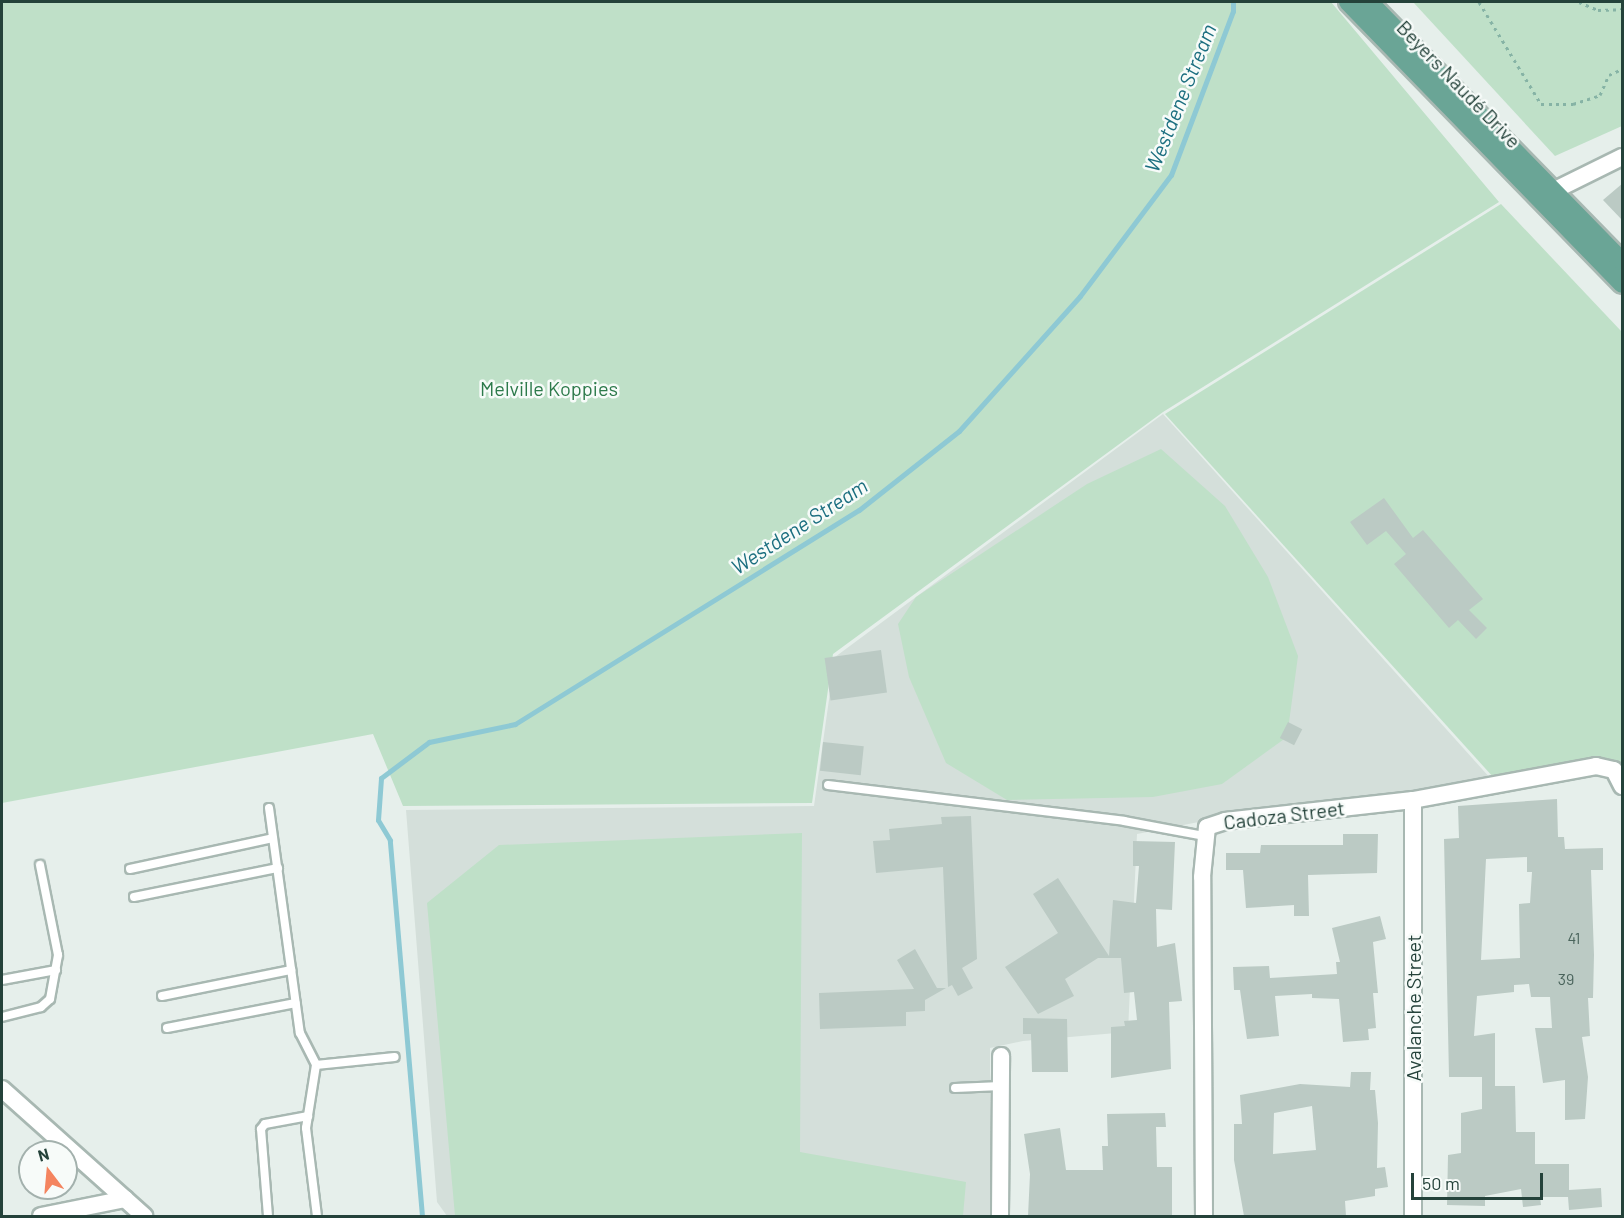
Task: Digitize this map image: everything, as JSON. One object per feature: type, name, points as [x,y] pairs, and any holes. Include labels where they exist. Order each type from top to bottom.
[{"type":"main road","name":"Beyers Naudé Drive","points":[[1348,2],[1545,194]]},
{"type":"main road","name":"Beyers Naudé Drive","points":[[1369,2],[1545,194]]},
{"type":"main road","points":[[1545,194],[1623,261]]},
{"type":"main road","points":[[1545,194],[1623,284]]},
{"type":"street","points":[[1545,194],[1623,157]]},
{"type":"street","name":"Cadoza Street","points":[[1204,1216],[1204,836],[1207,827],[1225,821],[1413,800],[1605,767],[1614,770],[1623,786]]},
{"type":"street","name":"Avalanche Street","points":[[1413,800],[1413,1216]]},
{"type":"street","points":[[1000,1216],[1001,1056]]},
{"type":"street","points":[[2,1089],[144,1216]]},
{"type":"street","points":[[41,1216],[125,1199]]},
{"type":"lane","points":[[828,785],[1124,821],[1204,836]]},
{"type":"lane","points":[[269,808],[300,1033],[316,1065],[306,1128],[317,1216]]},
{"type":"lane","points":[[130,869],[273,838]]},
{"type":"lane","points":[[2,1017],[47,1003],[56,970],[58,955],[40,865]]},
{"type":"lane","points":[[134,897],[278,868]]},
{"type":"lane","points":[[2,980],[56,970]]},
{"type":"lane","points":[[162,996],[291,970]]},
{"type":"lane","points":[[167,1028],[296,1004]]},
{"type":"lane","points":[[316,1065],[395,1056]]},
{"type":"lane","points":[[955,1088],[1001,1086]]},
{"type":"lane","points":[[268,1216],[261,1129],[265,1124],[308,1116]]},
{"type":"path","points":[[1479,2],[1541,104],[1573,104],[1600,95],[1609,75],[1623,69]]},
{"type":"path","points":[[1578,2],[1598,10],[1623,9]]},
{"type":"shaded area","points":[[1163,414],[1500,789],[1209,820],[1137,834],[1128,1032],[1023,1041],[990,1048],[990,1216],[447,1216],[437,1202],[406,810],[814,806],[835,657]]},
{"type":"green space","name":"Melville Koppies","points":[[2,2],[1331,2],[1499,202],[1163,412],[833,654],[812,803],[403,806],[373,734],[2,803]]},
{"type":"green space","points":[[1413,2],[1622,2],[1622,126],[1555,156]]},
{"type":"green space","points":[[1501,204],[1622,332],[1622,765],[1503,788],[1165,414]]},
{"type":"green space","points":[[1161,449],[1225,506],[1268,577],[1298,656],[1287,737],[1222,784],[1153,797],[1007,800],[946,763],[909,677],[898,624],[916,597],[1087,484]]},
{"type":"green space","points":[[802,833],[800,1152],[966,1182],[963,1216],[455,1216],[427,903],[499,845]]},
{"type":"building","points":[[1623,183],[1623,221],[1603,200]]},
{"type":"building","points":[[1384,498],[1413,538],[1423,530],[1483,599],[1469,610],[1487,628],[1476,639],[1458,620],[1449,628],[1394,564],[1406,554],[1386,531],[1367,545],[1350,522]]},
{"type":"building","points":[[881,650],[887,693],[831,701],[825,658]]},
{"type":"building","points":[[1288,722],[1302,729],[1294,745],[1280,738]]},
{"type":"building","points":[[823,742],[864,746],[861,775],[820,771]]},
{"type":"building","points":[[1557,799],[1558,837],[1564,837],[1565,849],[1603,848],[1603,870],[1591,870],[1593,998],[1588,998],[1590,1036],[1582,1037],[1588,1077],[1585,1119],[1565,1120],[1565,1080],[1543,1083],[1535,1028],[1552,1028],[1550,997],[1531,997],[1529,984],[1514,985],[1514,992],[1477,996],[1474,1036],[1495,1033],[1495,1086],[1515,1086],[1516,1132],[1535,1132],[1535,1164],[1569,1164],[1569,1190],[1601,1188],[1602,1207],[1569,1210],[1568,1197],[1540,1197],[1541,1205],[1523,1207],[1521,1189],[1485,1196],[1485,1206],[1447,1205],[1448,1155],[1461,1153],[1461,1113],[1482,1109],[1482,1077],[1449,1077],[1444,839],[1459,838],[1458,806]],"holes":[[[1527,857],[1527,872],[1532,872],[1530,903],[1519,904],[1520,958],[1481,960],[1486,859]]]},
{"type":"building","points":[[971,816],[977,959],[962,968],[973,988],[958,996],[952,985],[948,987],[943,867],[876,873],[873,841],[890,840],[889,829],[942,824],[941,817]]},
{"type":"building","points":[[1343,834],[1378,834],[1377,873],[1308,875],[1309,916],[1294,916],[1294,905],[1246,908],[1243,870],[1226,870],[1226,853],[1260,853],[1261,845],[1343,845]]},
{"type":"building","points":[[1133,841],[1175,842],[1172,910],[1156,909],[1157,947],[1175,943],[1182,1001],[1169,1002],[1171,1069],[1111,1078],[1111,1027],[1125,1026],[1124,1021],[1137,1020],[1134,992],[1124,993],[1121,958],[1098,958],[1065,979],[1074,996],[1038,1014],[1005,967],[1058,933],[1033,894],[1058,878],[1109,956],[1113,900],[1136,903],[1139,866],[1133,866]]},
{"type":"building","points":[[1380,916],[1386,939],[1373,942],[1378,993],[1373,993],[1376,1028],[1368,1029],[1369,1040],[1343,1042],[1339,999],[1312,998],[1312,994],[1275,996],[1279,1036],[1247,1039],[1240,990],[1234,990],[1233,967],[1269,966],[1270,978],[1337,974],[1336,962],[1340,962],[1332,928]]},
{"type":"building","points":[[915,949],[937,988],[946,988],[925,1000],[925,1011],[906,1012],[906,1026],[820,1029],[819,993],[914,989],[897,960]]},
{"type":"building","points":[[1023,1018],[1067,1019],[1068,1072],[1032,1072],[1031,1034],[1023,1034]]},
{"type":"building","points":[[1351,1072],[1371,1072],[1370,1090],[1375,1090],[1378,1123],[1377,1168],[1385,1167],[1388,1187],[1375,1189],[1375,1196],[1345,1201],[1346,1216],[1244,1216],[1234,1160],[1234,1124],[1242,1124],[1240,1095],[1300,1084],[1350,1087]],"holes":[[[1312,1106],[1316,1150],[1273,1154],[1274,1113]]]},
{"type":"building","points":[[1165,1113],[1166,1127],[1156,1127],[1157,1167],[1172,1167],[1172,1216],[1028,1216],[1030,1174],[1024,1134],[1060,1128],[1066,1170],[1103,1170],[1102,1146],[1108,1146],[1107,1114]]},
{"type":"waterway","name":"Westdene Stream","points":[[422,1216],[390,840],[378,820],[381,778],[429,742],[515,724],[859,510],[959,431],[1080,296],[1171,175],[1233,11],[1233,2]]}]
